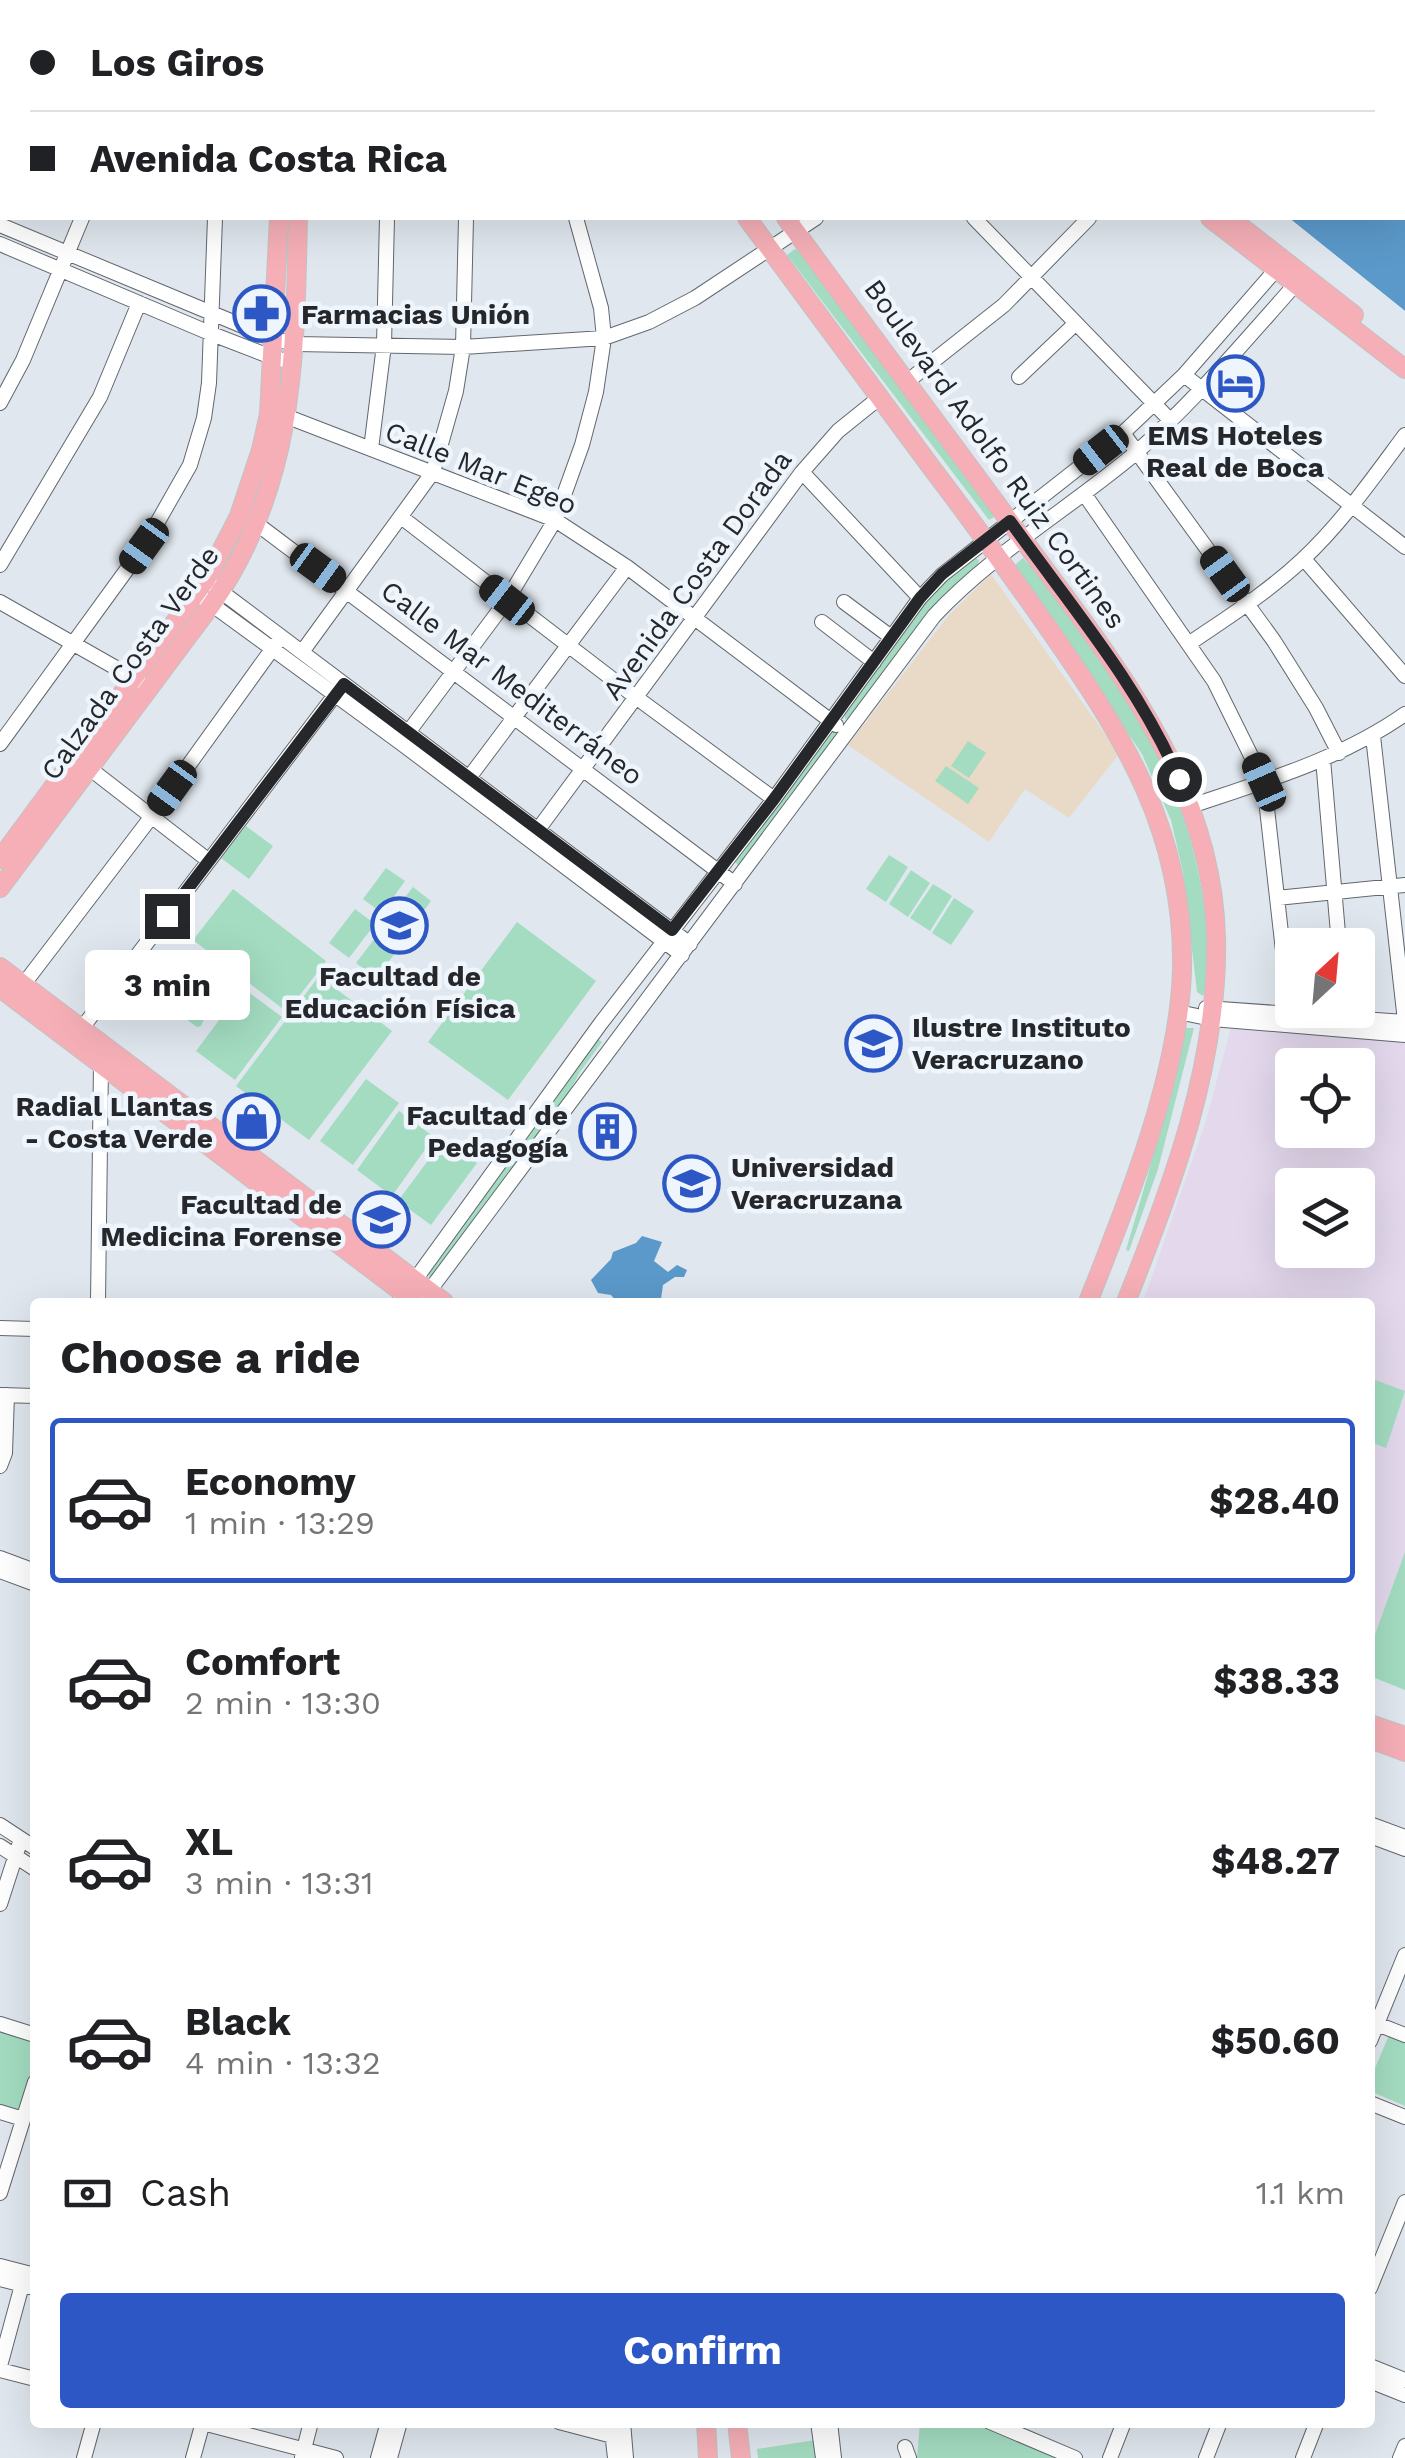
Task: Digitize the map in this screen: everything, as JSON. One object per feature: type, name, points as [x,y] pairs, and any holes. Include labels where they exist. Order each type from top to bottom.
[{"type":"main road","name":"Calzada Costa Verde","points":[[209,592],[251,485],[269,414],[279,220]]},
{"type":"main road","name":"Calzada Costa Verde","points":[[0,859],[139,686],[257,524],[288,417],[298,220]]},
{"type":"main road","name":"Boulevard Adolfo Ruiz Cortines","points":[[748,220],[999,558],[1110,720],[1156,812],[1176,889],[1182,970],[1178,1012],[1138,1170],[1090,1298]]},
{"type":"main road","points":[[1213,220],[1405,356]]},
{"type":"main road","points":[[1232,220],[1280,266]]},
{"type":"main road","name":"Boulevard Adolfo Ruiz Cortines","points":[[792,225],[1116,665],[1167,751],[1191,806],[1206,862],[1216,934],[1212,1013],[1189,1119],[1162,1208],[1128,1298]]},
{"type":"main road","points":[[1299,280],[1405,369]]},
{"type":"main road","name":"Calzada Costa Verde","points":[[0,888],[89,768],[139,686]]},
{"type":"main road","points":[[0,968],[12,990],[77,1034],[418,1297]]},
{"type":"main road","points":[[77,1034],[101,1064],[418,1297]]},
{"type":"main road","points":[[1375,1726],[1405,1736]]},
{"type":"main road","points":[[1375,1741],[1405,1752]]},
{"type":"main road","points":[[706,2428],[708,2458]]},
{"type":"main road","points":[[738,2428],[741,2458]]},
{"type":"street","points":[[1,220],[68,254],[274,338],[294,353]]},
{"type":"street","points":[[0,403],[23,360],[81,220]]},
{"type":"street","points":[[0,744],[144,546],[190,465],[204,418],[213,316],[215,220]]},
{"type":"street","points":[[371,449],[384,345],[387,220]]},
{"type":"street","points":[[302,652],[433,472],[464,347],[466,220]]},
{"type":"street","points":[[404,737],[507,600],[556,520],[582,446],[604,338],[601,308],[577,220]]},
{"type":"street","points":[[976,220],[1170,420]]},
{"type":"street","points":[[908,381],[973,332],[1086,220]]},
{"type":"street","points":[[0,244],[274,358],[384,345],[464,347],[604,338],[649,322],[695,298],[770,250],[792,225]]},
{"type":"street","points":[[418,1297],[601,1023],[774,799],[920,598],[942,574],[1123,433],[1184,376],[1280,266]]},
{"type":"street","points":[[418,1297],[686,950],[934,616],[999,558],[1137,451],[1299,280]]},
{"type":"street","points":[[0,565],[100,397],[139,304]]},
{"type":"street","points":[[1020,377],[1076,323]]},
{"type":"street","points":[[1184,376],[1405,548]]},
{"type":"street","name":"Avenida Costa Dorada","points":[[535,834],[802,472],[838,431],[879,398]]},
{"type":"street","name":"Calle Mar Egeo","points":[[288,417],[556,520],[627,567],[846,734]]},
{"type":"street","points":[[1123,433],[1247,604],[1316,708],[1339,753]]},
{"type":"street","points":[[1190,643],[1304,559],[1405,435]]},
{"type":"street","points":[[802,472],[920,598]]},
{"type":"street","points":[[1085,495],[1214,681],[1264,782],[1280,928]]},
{"type":"street","points":[[402,516],[507,600],[774,799]]},
{"type":"street","name":"Calle Mar Mediterráneo","points":[[257,524],[735,884]]},
{"type":"street","points":[[1304,559],[1405,676]]},
{"type":"street","points":[[465,783],[627,567]]},
{"type":"street","points":[[209,592],[686,950]]},
{"type":"street","points":[[0,602],[71,648]]},
{"type":"street","points":[[844,602],[891,637]]},
{"type":"street","points":[[0,613],[139,686]]},
{"type":"street","points":[[822,623],[874,662]]},
{"type":"street","points":[[277,642],[302,652],[339,689]]},
{"type":"street","points":[[12,990],[152,816],[277,642]]},
{"type":"street","points":[[77,1034],[339,689]]},
{"type":"street","points":[[1191,806],[1323,760],[1374,736],[1405,714]]},
{"type":"street","points":[[1374,736],[1397,886],[1405,1022],[1375,1020]]},
{"type":"street","points":[[1323,760],[1338,928]]},
{"type":"street","points":[[89,768],[209,861]]},
{"type":"street","points":[[1276,898],[1397,886]]},
{"type":"street","points":[[1178,1012],[1275,1016]]},
{"type":"street","points":[[1212,1013],[1275,1013]]},
{"type":"street","points":[[1375,1027],[1405,1035]]},
{"type":"street","points":[[98,1298],[101,1064]]},
{"type":"street","points":[[0,1328],[30,1328]]},
{"type":"street","points":[[0,1466],[5,1453],[4,1395],[30,1396]]},
{"type":"street","points":[[0,1558],[30,1569]]},
{"type":"street","points":[[0,1570],[30,1580]]},
{"type":"street","points":[[0,1825],[30,1844]]},
{"type":"street","points":[[1375,1826],[1405,1837]]},
{"type":"street","points":[[0,1904],[21,1838]]},
{"type":"street","points":[[1375,1838],[1405,1848]]},
{"type":"street","points":[[0,1846],[30,1866]]},
{"type":"street","points":[[1375,2029],[1405,1955]]},
{"type":"street","points":[[0,2024],[30,2033]]},
{"type":"street","points":[[1377,2024],[1405,2035]]},
{"type":"street","points":[[0,2193],[30,2097]]},
{"type":"street","points":[[1375,2105],[1405,2117]]},
{"type":"street","points":[[0,2112],[23,2119]]},
{"type":"street","points":[[1375,2276],[1405,2202]]},
{"type":"street","points":[[0,2266],[30,2274]]},
{"type":"street","points":[[0,2279],[28,2287],[0,2368],[30,2377]]},
{"type":"street","points":[[1375,2368],[1405,2380]]},
{"type":"street","points":[[1375,2383],[1405,2395]]},
{"type":"street","points":[[84,2458],[92,2428]]},
{"type":"street","points":[[193,2458],[201,2428]]},
{"type":"street","points":[[218,2428],[303,2454],[336,2458]]},
{"type":"street","points":[[303,2454],[310,2428]]},
{"type":"street","points":[[378,2458],[386,2428]]},
{"type":"street","points":[[390,2458],[398,2428]]},
{"type":"street","points":[[615,2428],[615,2458]]},
{"type":"street","points":[[615,2428],[626,2458]]},
{"type":"street","points":[[819,2428],[823,2458]]},
{"type":"street","points":[[831,2428],[834,2458]]},
{"type":"street","points":[[1012,2428],[1075,2458]]},
{"type":"street","points":[[1110,2458],[1122,2428]]},
{"type":"street","points":[[1206,2458],[1218,2428]]},
{"type":"street","points":[[1303,2458],[1315,2428]]},
{"type":"street","points":[[1400,2458],[1405,2446]]},
{"type":"shaded area","points":[[991,574],[1119,754],[1069,818],[1025,789],[989,842],[848,745],[949,615]]},
{"type":"shaded area","points":[[1232,1024],[1405,1041],[1405,1552],[1375,1634],[1375,1298],[1144,1298],[1206,1121]]},
{"type":"green space","points":[[795,249],[997,515],[989,520],[787,255]]},
{"type":"green space","points":[[972,556],[979,560],[978,564],[950,591],[851,717],[845,719],[844,711],[924,601]]},
{"type":"green space","points":[[1023,558],[1122,691],[1175,795],[1198,872],[1209,944],[1203,996],[1197,992],[1183,872],[1171,820],[1142,754],[1015,565]]},
{"type":"green space","points":[[829,729],[838,734],[738,865],[733,860]]},
{"type":"green space","points":[[968,741],[986,753],[969,778],[951,766]]},
{"type":"green space","points":[[946,766],[979,788],[968,804],[935,781]]},
{"type":"green space","points":[[246,826],[273,846],[249,879],[221,858]]},
{"type":"green space","points":[[889,855],[908,867],[886,902],[866,889]]},
{"type":"green space","points":[[386,868],[405,881],[382,913],[363,899]]},
{"type":"green space","points":[[911,870],[930,883],[908,917],[889,904]]},
{"type":"green space","points":[[933,884],[952,896],[930,931],[910,918]]},
{"type":"green space","points":[[413,887],[431,901],[408,932],[389,918]]},
{"type":"green space","points":[[233,889],[326,961],[287,1012],[193,940]]},
{"type":"green space","points":[[954,898],[974,911],[951,945],[932,933]]},
{"type":"green space","points":[[355,909],[375,924],[349,958],[329,943]]},
{"type":"green space","points":[[517,922],[596,981],[508,1100],[428,1042]]},
{"type":"green space","points":[[382,929],[402,944],[376,978],[356,963]]},
{"type":"green space","points":[[187,968],[208,982],[208,1010],[197,1027],[159,1000]]},
{"type":"green space","points":[[319,976],[392,1031],[309,1140],[236,1086]]},
{"type":"green space","points":[[243,988],[282,1017],[235,1080],[196,1051]]},
{"type":"green space","points":[[1182,1028],[1194,1028],[1158,1169],[1129,1251],[1126,1250],[1164,1112]]},
{"type":"green space","points":[[598,1039],[602,1042],[561,1106],[430,1278],[428,1273]]},
{"type":"green space","points":[[366,1079],[399,1103],[353,1165],[320,1141]]},
{"type":"green space","points":[[399,1111],[434,1137],[392,1196],[357,1170]]},
{"type":"green space","points":[[444,1139],[477,1163],[431,1225],[398,1201]]},
{"type":"green space","points":[[1375,1380],[1405,1391],[1386,1448],[1375,1444]]},
{"type":"green space","points":[[1405,1552],[1405,1690],[1375,1678],[1375,1634]]},
{"type":"green space","points":[[0,2031],[30,2040],[30,2079],[20,2112],[0,2106]]},
{"type":"green space","points":[[1389,2035],[1405,2042],[1405,2106],[1375,2093],[1375,2068]]},
{"type":"green space","points":[[920,2428],[984,2428],[1059,2458],[917,2458]]},
{"type":"green space","points":[[816,2440],[818,2458],[758,2458],[757,2449]]},
{"type":"water","points":[[1291,220],[1405,220],[1405,311]]},
{"type":"water","points":[[642,1236],[662,1242],[654,1261],[668,1272],[677,1265],[687,1270],[684,1277],[675,1277],[663,1285],[661,1298],[614,1298],[598,1293],[591,1280],[613,1252],[636,1243]]},
{"type":"pier","points":[[1286,220],[1291,220],[1405,311],[1405,316]]},
{"type":"place","name":"Farmacias Unión","points":[[262,314]]},
{"type":"place","name":"EMS Hoteles Real de Boca","points":[[1235,384]]},
{"type":"place","name":"Facultad de Educación Física","points":[[400,925]]},
{"type":"place","name":"Ilustre Instituto Veracruzano","points":[[873,1043]]},
{"type":"place","name":"Radial Llantas - Costa Verde","points":[[252,1122]]},
{"type":"place","name":"Facultad de Pedagogía","points":[[607,1131]]},
{"type":"place","name":"Universidad Veracruzana","points":[[692,1183]]},
{"type":"place","name":"Facultad de Medicina Forense","points":[[381,1220]]},
{"type":"route","points":[[167,916],[344,684],[672,930],[774,799],[920,598],[942,574],[1010,521],[1116,665],[1147,713],[1179,779]]}]
